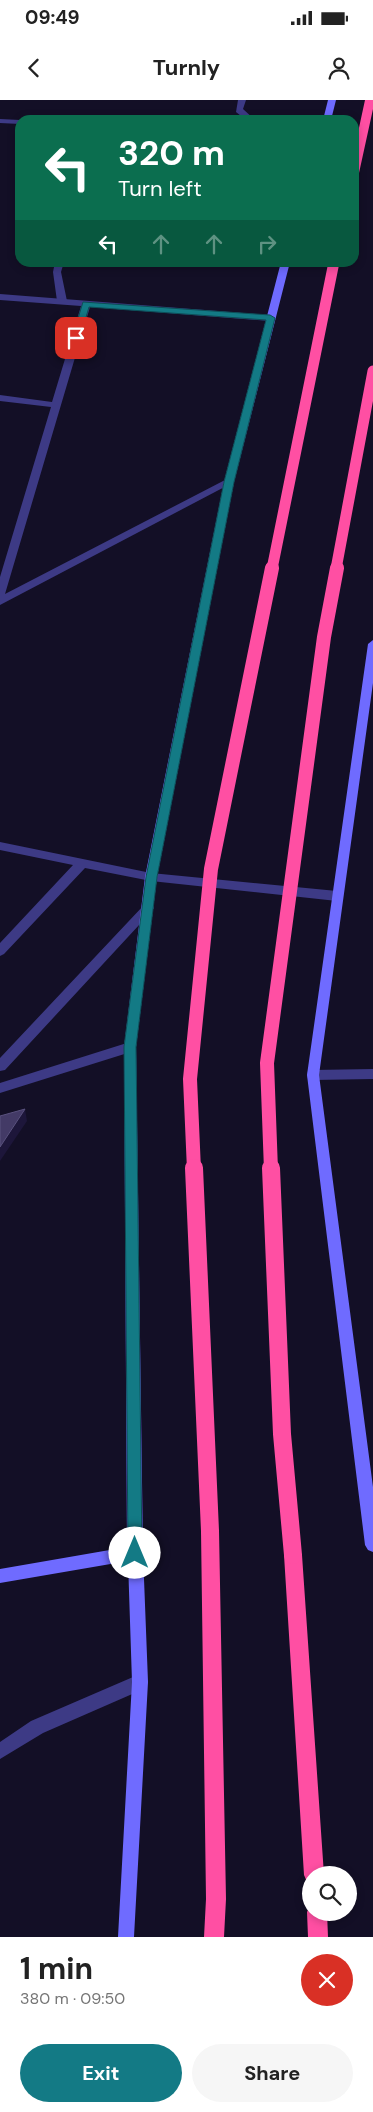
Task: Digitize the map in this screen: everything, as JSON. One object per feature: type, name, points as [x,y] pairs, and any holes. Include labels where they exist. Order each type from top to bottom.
[{"type":"highway","points":[[359,150],[370,100]]},
{"type":"highway","points":[[214,1937],[216,1899],[210,1531],[190,1079],[211,869],[333,267]]},
{"type":"highway","points":[[313,1866],[293,1555],[282,1434],[267,1063],[324,637],[373,371]]},
{"type":"highway","points":[[317,1921],[318,1937]]},
{"type":"main road","points":[[328,115],[332,100]]},
{"type":"main road","points":[[126,1937],[140,1682],[135,1553],[130,1047],[151,877],[229,482],[285,267]]},
{"type":"main road","points":[[373,645],[313,1075],[373,1545]]},
{"type":"main road","points":[[0,1576],[135,1553]]},
{"type":"street","points":[[242,100],[239,110],[245,115]]},
{"type":"street","points":[[0,121],[15,122]]},
{"type":"street","points":[[58,267],[57,272],[62,300]]},
{"type":"street","points":[[0,297],[62,300],[86,304],[270,318]]},
{"type":"street","points":[[0,594],[86,304]]},
{"type":"street","points":[[0,398],[56,406]]},
{"type":"street","points":[[0,601],[229,482]]},
{"type":"street","points":[[0,846],[151,877],[337,896]]},
{"type":"street","points":[[0,951],[82,864]]},
{"type":"street","points":[[0,1066],[148,908]]},
{"type":"street","points":[[0,1088],[130,1047]]},
{"type":"street","points":[[313,1075],[373,1074]]},
{"type":"street","points":[[0,1751],[37,1727],[140,1682]]},
{"type":"building","points":[[25,1109],[0,1147],[0,1116]]},
{"type":"route","points":[[76,338],[86,304],[270,318],[229,482],[151,877],[130,1047],[135,1553]]}]
